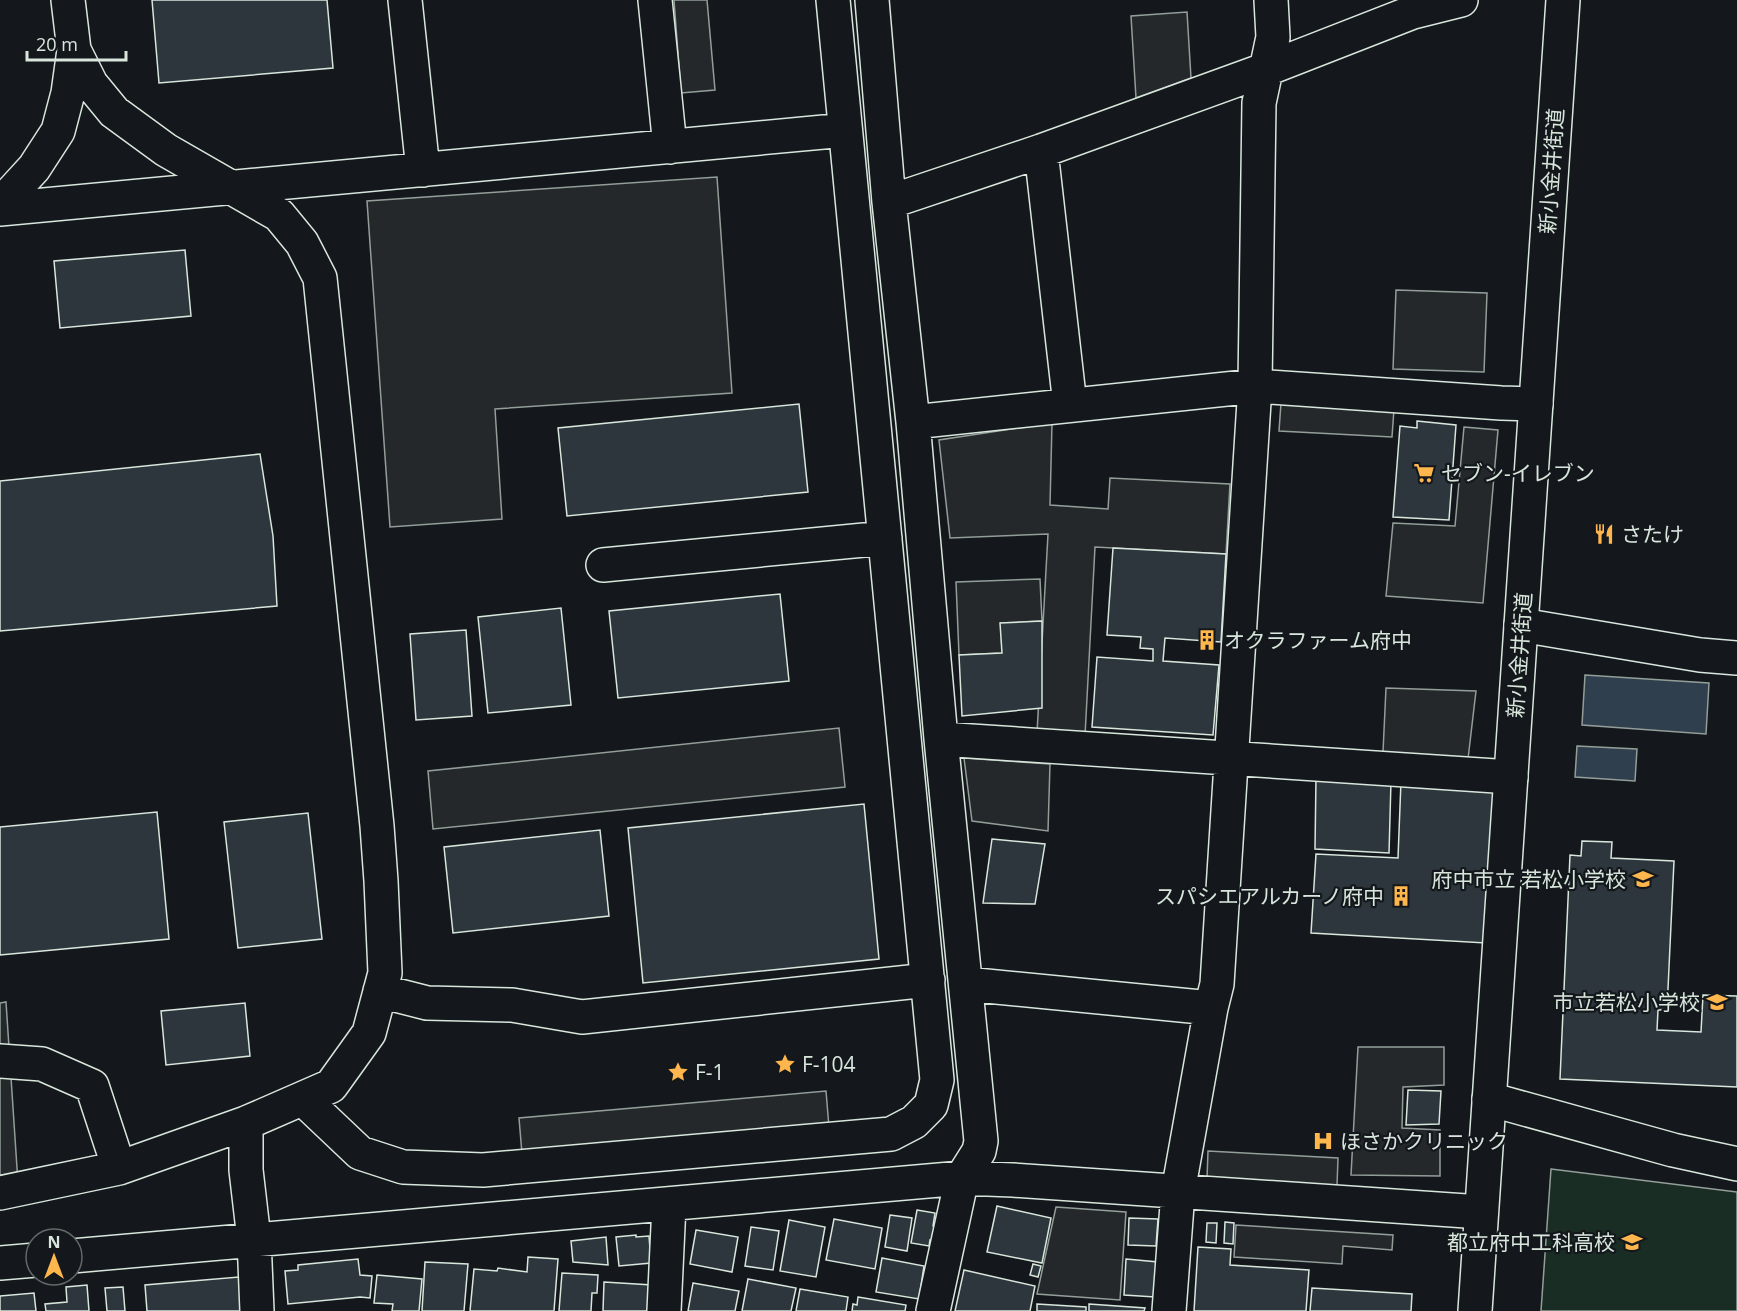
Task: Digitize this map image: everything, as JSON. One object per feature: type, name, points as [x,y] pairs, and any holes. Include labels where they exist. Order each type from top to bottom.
[{"type":"street","points":[[0,207],[34,168],[57,131],[68,93],[74,50],[68,0]]},
{"type":"street","points":[[405,0],[423,170]]},
{"type":"street","points":[[655,0],[670,147]]},
{"type":"street","points":[[303,1098],[360,1153],[404,1167],[483,1170],[891,1134],[914,1122],[931,1105],[937,1080],[833,0]]},
{"type":"street","points":[[872,0],[889,202],[913,422],[940,738],[981,1141],[979,1151],[962,1178],[933,1311]]},
{"type":"street","points":[[1169,1311],[1178,1192],[1217,984],[1255,386],[1259,103],[1273,37],[1271,0]]},
{"type":"street","points":[[889,202],[1041,151],[1267,69],[1413,12],[1461,0]]},
{"type":"street","name":"新小金井街道","points":[[1474,1311],[1563,0]]},
{"type":"street","points":[[0,1193],[119,1168],[246,1123],[331,1086],[369,1033],[385,973],[377,826],[320,278],[302,243],[279,215],[166,150],[114,111],[91,84],[74,50]]},
{"type":"street","points":[[0,207],[845,130]]},
{"type":"street","points":[[1041,151],[1070,405]]},
{"type":"street","points":[[913,422],[1255,386],[1536,404]]},
{"type":"street","points":[[603,565],[885,538]]},
{"type":"street","points":[[1521,625],[1700,655],[1737,658]]},
{"type":"street","points":[[940,738],[1511,777]]},
{"type":"street","points":[[380,991],[427,1003],[512,1005],[582,1017],[928,980]]},
{"type":"street","points":[[966,984],[1211,1008]]},
{"type":"street","points":[[0,1061],[42,1064],[92,1086],[119,1168]]},
{"type":"street","points":[[1489,1098],[1673,1150],[1737,1164]]},
{"type":"street","points":[[246,1123],[246,1170],[254,1239],[257,1311]]},
{"type":"street","points":[[84,1255],[962,1178],[1481,1212]]},
{"type":"street","points":[[664,1311],[669,1205]]},
{"type":"street","points":[[0,1263],[24,1261]]},
{"type":"green space","name":"都立府中工科高校","points":[[1551,1169],[1737,1192],[1737,1311],[1541,1311]]},
{"type":"shaded area","points":[[674,0],[707,0],[715,90],[681,93]]},
{"type":"shaded area","points":[[1187,12],[1191,78],[1136,98],[1131,16]]},
{"type":"shaded area","points":[[717,177],[732,393],[495,409],[502,519],[390,527],[367,201]]},
{"type":"shaded area","points":[[1396,290],[1487,293],[1484,372],[1393,369]]},
{"type":"shaded area","points":[[1281,403],[1394,409],[1392,437],[1279,431]]},
{"type":"shaded area","points":[[1052,423],[1050,505],[1108,509],[1110,478],[1230,484],[1226,554],[1095,547],[1085,736],[1037,733],[1048,534],[950,538],[939,440]]},
{"type":"shaded area","points":[[1464,427],[1498,430],[1483,603],[1386,596],[1393,523],[1455,526]]},
{"type":"shaded area","points":[[1040,579],[1042,621],[1001,623],[1002,653],[959,655],[956,582]]},
{"type":"shaded area","points":[[1386,688],[1476,691],[1468,759],[1383,752]]},
{"type":"shaded area","points":[[839,728],[845,787],[433,829],[428,771]]},
{"type":"shaded area","points":[[964,758],[1050,764],[1048,831],[972,821]]},
{"type":"shaded area","points":[[6,1002],[19,1198],[0,1199],[0,1003]]},
{"type":"shaded area","points":[[1358,1047],[1444,1047],[1444,1085],[1403,1087],[1402,1128],[1440,1130],[1440,1176],[1351,1175]]},
{"type":"shaded area","points":[[826,1091],[829,1127],[522,1154],[519,1118]]},
{"type":"shaded area","points":[[1208,1151],[1338,1158],[1337,1186],[1207,1179]]},
{"type":"shaded area","points":[[1056,1207],[1126,1212],[1120,1300],[1037,1294]]},
{"type":"shaded area","points":[[1236,1225],[1393,1235],[1392,1250],[1343,1246],[1342,1264],[1234,1257]]},
{"type":"water","points":[[1585,675],[1709,683],[1706,734],[1582,725]]},
{"type":"water","points":[[1577,746],[1637,749],[1635,781],[1575,777]]},
{"type":"building","points":[[152,0],[327,0],[333,68],[159,83]]},
{"type":"building","points":[[185,250],[191,316],[60,328],[54,261]]},
{"type":"building","points":[[799,404],[808,492],[567,516],[558,428]]},
{"type":"building","name":"セブン-イレブン","points":[[1417,421],[1456,425],[1449,520],[1393,517],[1400,426],[1417,428]]},
{"type":"building","points":[[260,454],[273,536],[277,606],[0,631],[0,481]]},
{"type":"building","name":"オクラファーム府中","points":[[1113,548],[1226,554],[1221,642],[1165,638],[1163,661],[1219,665],[1213,735],[1092,727],[1097,657],[1153,661],[1153,649],[1140,648],[1141,637],[1107,635]]},
{"type":"building","points":[[780,594],[789,681],[618,698],[609,611]]},
{"type":"building","points":[[561,608],[571,705],[488,713],[478,617]]},
{"type":"building","points":[[1042,621],[1042,708],[962,716],[959,655],[1002,653],[1000,623]]},
{"type":"building","points":[[466,630],[472,716],[416,720],[410,634]]},
{"type":"building","points":[[1316,778],[1391,781],[1389,853],[1315,849]]},
{"type":"building","name":"スパシエアルカーノ府中","points":[[1401,781],[1499,787],[1486,943],[1311,933],[1316,854],[1398,858]]},
{"type":"building","points":[[864,804],[879,959],[643,983],[628,828]]},
{"type":"building","points":[[157,812],[169,939],[0,955],[0,827]]},
{"type":"building","points":[[308,813],[322,939],[238,948],[224,822]]},
{"type":"building","points":[[600,830],[609,916],[453,933],[444,847]]},
{"type":"building","points":[[992,839],[1045,844],[1035,904],[983,903]]},
{"type":"building","points":[[1582,841],[1612,842],[1611,858],[1674,861],[1667,1010],[1658,1010],[1657,1030],[1701,1032],[1703,995],[1737,996],[1737,1087],[1560,1079],[1570,855],[1581,856]]},
{"type":"building","points":[[245,1003],[250,1056],[166,1065],[161,1011]]},
{"type":"building","points":[[1408,1090],[1441,1091],[1439,1124],[1406,1125]]},
{"type":"building","points":[[997,1206],[1051,1218],[1042,1263],[987,1252]]},
{"type":"building","points":[[917,1210],[935,1213],[933,1226],[937,1227],[935,1241],[930,1240],[929,1246],[911,1243]]},
{"type":"building","points":[[890,1215],[912,1218],[907,1251],[885,1247]]},
{"type":"building","points":[[1129,1218],[1158,1219],[1156,1246],[1128,1245]]},
{"type":"building","points":[[834,1219],[882,1228],[875,1269],[826,1260]]},
{"type":"building","points":[[789,1220],[825,1227],[816,1277],[780,1271]]},
{"type":"building","points":[[1225,1222],[1234,1223],[1233,1244],[1224,1243]]},
{"type":"building","points":[[1207,1223],[1217,1223],[1216,1243],[1206,1242]]},
{"type":"building","points":[[751,1227],[779,1231],[773,1270],[745,1266]]},
{"type":"building","points":[[696,1230],[738,1237],[732,1272],[690,1264]]},
{"type":"building","points":[[636,1235],[636,1237],[649,1236],[651,1263],[619,1266],[616,1237]]},
{"type":"building","points":[[606,1237],[608,1265],[573,1262],[571,1241]]},
{"type":"building","points":[[1198,1247],[1231,1249],[1230,1265],[1309,1270],[1306,1311],[1194,1311]]},
{"type":"building","points":[[528,1257],[558,1259],[554,1311],[470,1311],[474,1269],[497,1271],[498,1268],[527,1272]]},
{"type":"building","points":[[882,1258],[924,1266],[919,1299],[876,1292]]},
{"type":"building","points":[[358,1259],[360,1275],[372,1276],[370,1298],[288,1304],[285,1271],[298,1270],[298,1265]]},
{"type":"building","points":[[1126,1259],[1158,1262],[1155,1297],[1124,1295]]},
{"type":"building","points":[[425,1262],[468,1264],[464,1311],[422,1311]]},
{"type":"building","points":[[1033,1264],[1041,1266],[1038,1277],[1030,1275]]},
{"type":"building","points":[[964,1270],[1035,1286],[1030,1311],[955,1311]]},
{"type":"building","points":[[562,1273],[598,1275],[597,1293],[592,1293],[591,1311],[559,1311]]},
{"type":"building","points":[[377,1275],[422,1279],[419,1311],[392,1311],[393,1304],[374,1303]]},
{"type":"building","points":[[239,1277],[242,1311],[147,1311],[145,1285]]},
{"type":"building","points":[[748,1279],[796,1288],[791,1311],[742,1311]]},
{"type":"building","points":[[604,1282],[652,1285],[650,1311],[603,1311]]},
{"type":"building","points":[[693,1283],[739,1291],[735,1311],[688,1311]]},
{"type":"building","points":[[87,1285],[89,1311],[46,1311],[45,1304],[67,1302],[66,1287]]},
{"type":"building","points":[[123,1287],[125,1311],[107,1311],[105,1288]]},
{"type":"building","points":[[1312,1288],[1412,1294],[1411,1311],[1310,1311]]},
{"type":"building","points":[[800,1289],[848,1297],[846,1311],[796,1311]]},
{"type":"building","points":[[34,1293],[36,1311],[0,1311],[0,1296]]},
{"type":"building","points":[[858,1297],[906,1305],[905,1311],[852,1311],[853,1304],[857,1305]]},
{"type":"building","points":[[1037,1304],[1086,1307],[1086,1311],[1037,1311]]},
{"type":"building","points":[[1089,1304],[1145,1308],[1144,1311],[1089,1311]]},
{"type":"place","name":"セブン-イレブン","points":[[1424,473]]},
{"type":"place","name":"さたけ","points":[[1604,534]]},
{"type":"place","name":"オクラファーム府中","points":[[1207,640]]},
{"type":"place","name":"府中市立 若松小学校","points":[[1643,879]]},
{"type":"place","name":"スパシエアルカーノ府中","points":[[1401,896]]},
{"type":"place","name":"市立若松小学校","points":[[1717,1002]]},
{"type":"place","name":"F-104","points":[[785,1064]]},
{"type":"place","name":"F-1","points":[[678,1072]]},
{"type":"place","name":"ほさかクリニック","points":[[1323,1141]]},
{"type":"place","name":"都立府中工科高校","points":[[1632,1242]]}]
